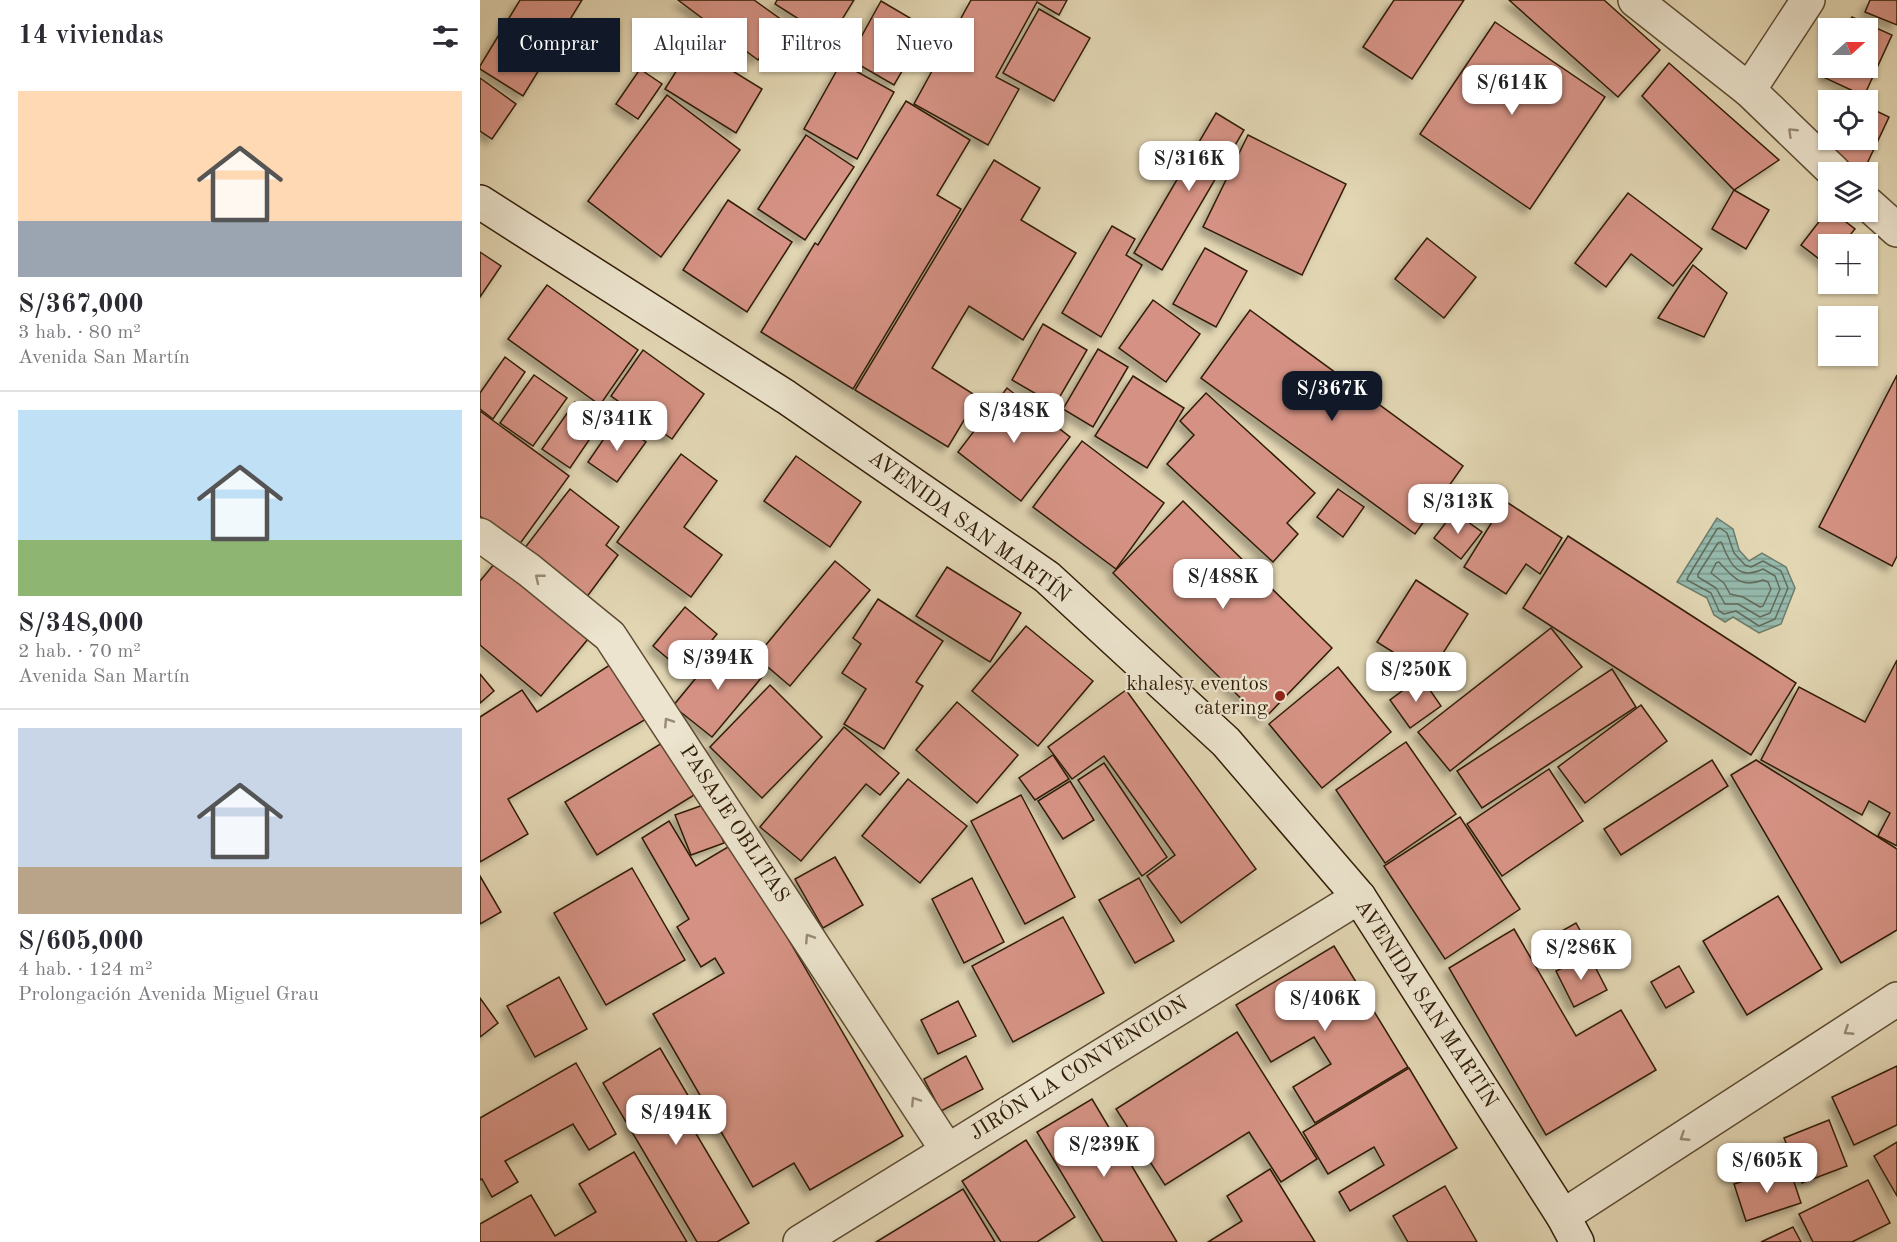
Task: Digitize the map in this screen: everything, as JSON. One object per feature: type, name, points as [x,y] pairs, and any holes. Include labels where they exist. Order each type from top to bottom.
[{"type":"street","points":[[1635,0],[1749,90],[1824,162]]},
{"type":"street","points":[[1749,90],[1808,0]]},
{"type":"street","name":"AVENIDA SAN MARTÍN","points":[[480,202],[786,397],[1047,577],[1226,742],[1359,897],[1570,1229]]},
{"type":"street","points":[[1878,213],[1897,230]]},
{"type":"street","name":"PASAJE OBLITAS","points":[[480,535],[529,570],[610,636],[947,1150]]},
{"type":"street","name":"JIRÓN LA CONVENCION","points":[[800,1242],[1359,897]]},
{"type":"street","points":[[1570,1229],[1897,999]]},
{"type":"water","points":[[1717,518],[1733,529],[1739,550],[1749,561],[1762,553],[1786,567],[1795,588],[1781,624],[1759,633],[1733,617],[1725,622],[1714,615],[1707,598],[1677,582]]},
{"type":"building","points":[[520,0],[582,0],[571,18],[509,18]]},
{"type":"building","points":[[678,0],[754,0],[779,18],[759,18],[758,60],[747,52],[747,18],[702,18]]},
{"type":"building","points":[[777,0],[854,0],[843,18],[797,18],[775,4]]},
{"type":"building","points":[[971,0],[1067,0],[1059,15],[1037,2],[996,77],[1019,89],[988,145],[914,104],[932,72],[974,72],[974,18],[961,18]]},
{"type":"building","points":[[1394,0],[1464,0],[1412,79],[1363,47]]},
{"type":"building","points":[[1509,0],[1604,0],[1660,50],[1618,97]]},
{"type":"building","points":[[1870,0],[1897,0],[1897,25],[1865,12]]},
{"type":"building","points":[[881,1],[910,18],[874,18],[874,72],[902,72],[894,85],[862,67],[862,35]]},
{"type":"building","points":[[1039,9],[1090,38],[1054,101],[1003,73]]},
{"type":"building","points":[[1495,22],[1605,97],[1530,209],[1420,134]]},
{"type":"building","points":[[1878,29],[1892,35],[1878,66]]},
{"type":"building","points":[[498,36],[498,72],[538,72],[523,96],[480,69]]},
{"type":"building","points":[[1669,63],[1779,160],[1734,190],[1642,96]]},
{"type":"building","points":[[638,72],[644,72],[662,84],[638,119],[616,104]]},
{"type":"building","points":[[676,72],[734,72],[762,89],[736,133],[665,89]]},
{"type":"building","points":[[836,72],[857,72],[894,92],[857,159],[804,129]]},
{"type":"building","points":[[480,78],[516,104],[492,139],[480,131]]},
{"type":"building","points":[[1825,78],[1872,78],[1867,90],[1851,90]]},
{"type":"building","points":[[667,95],[740,150],[661,257],[588,201]]},
{"type":"building","points":[[906,101],[970,140],[937,195],[961,209],[853,389],[761,332],[815,243],[818,245]]},
{"type":"building","points":[[1878,112],[1889,117],[1878,140]]},
{"type":"building","points":[[1216,113],[1244,130],[1162,270],[1134,253]]},
{"type":"building","points":[[806,135],[854,167],[805,240],[758,209]]},
{"type":"building","points":[[1248,135],[1346,184],[1302,275],[1203,227]]},
{"type":"building","points":[[1821,150],[1873,150],[1868,162],[1847,162]]},
{"type":"building","points":[[994,160],[1040,188],[1021,220],[1076,253],[1023,340],[969,306],[932,368],[978,397],[948,447],[855,390]]},
{"type":"building","points":[[1734,190],[1769,210],[1746,249],[1712,229]]},
{"type":"building","points":[[1628,193],[1702,249],[1673,286],[1631,254],[1606,287],[1575,263]]},
{"type":"building","points":[[728,200],[792,242],[747,312],[683,270]]},
{"type":"building","points":[[1819,222],[1846,222],[1855,229],[1851,234],[1818,234],[1818,258],[1801,245]]},
{"type":"building","points":[[1112,226],[1135,239],[1126,255],[1142,265],[1101,337],[1062,313]]},
{"type":"building","points":[[1427,238],[1476,277],[1444,318],[1395,279]]},
{"type":"building","points":[[1205,248],[1247,271],[1216,327],[1173,304]]},
{"type":"building","points":[[480,252],[501,266],[480,297]]},
{"type":"building","points":[[1693,265],[1727,293],[1704,337],[1658,318]]},
{"type":"building","points":[[547,285],[638,350],[600,405],[508,339]]},
{"type":"building","points":[[1153,300],[1200,334],[1166,382],[1119,348]]},
{"type":"building","points":[[1250,310],[1463,466],[1415,534],[1201,378]]},
{"type":"building","points":[[1043,324],[1087,350],[1055,405],[1012,380]]},
{"type":"building","points":[[1098,349],[1128,367],[1093,427],[1063,409]]},
{"type":"building","points":[[643,350],[704,394],[672,439],[611,396]]},
{"type":"building","points":[[505,357],[525,372],[493,419],[480,409],[480,393]]},
{"type":"building","points":[[534,375],[567,398],[533,446],[500,423]]},
{"type":"building","points":[[1897,375],[1897,556],[1892,566],[1819,527]]},
{"type":"building","points":[[1133,376],[1184,408],[1147,468],[1095,436]]},
{"type":"building","points":[[1007,388],[1070,437],[1021,501],[958,452]]},
{"type":"building","points":[[1206,393],[1315,493],[1287,523],[1298,534],[1273,562],[1167,464],[1194,435],[1180,421]]},
{"type":"building","points":[[575,402],[602,421],[570,468],[542,449]]},
{"type":"building","points":[[480,411],[569,476],[519,545],[480,516]]},
{"type":"building","points":[[616,421],[646,442],[617,482],[588,462]]},
{"type":"building","points":[[1082,441],[1164,503],[1116,569],[1033,507]]},
{"type":"building","points":[[681,454],[717,481],[684,527],[722,555],[691,597],[617,542]]},
{"type":"building","points":[[796,456],[861,502],[830,547],[764,501]]},
{"type":"building","points":[[570,489],[619,527],[606,545],[618,555],[586,598],[524,549]]},
{"type":"building","points":[[1338,489],[1364,507],[1343,537],[1317,517]]},
{"type":"building","points":[[1183,501],[1332,648],[1263,720],[1113,573]]},
{"type":"building","points":[[1505,501],[1562,538],[1540,574],[1526,564],[1506,594],[1464,567]]},
{"type":"building","points":[[1454,512],[1482,532],[1461,559],[1434,538]]},
{"type":"building","points":[[1568,536],[1796,683],[1751,755],[1523,608]]},
{"type":"building","points":[[500,557],[593,633],[541,696],[480,645],[480,581]]},
{"type":"building","points":[[835,561],[870,590],[790,686],[756,657]]},
{"type":"building","points":[[947,567],[1021,613],[990,662],[916,616]]},
{"type":"building","points":[[1416,580],[1468,614],[1429,675],[1377,642]]},
{"type":"building","points":[[878,599],[943,641],[916,682],[923,686],[884,749],[844,724],[866,689],[842,673],[861,644],[853,638]]},
{"type":"building","points":[[685,607],[717,634],[685,673],[653,646]]},
{"type":"building","points":[[1026,626],[1093,681],[1038,746],[972,691]]},
{"type":"building","points":[[1551,628],[1582,667],[1450,771],[1418,732]]},
{"type":"building","points":[[723,645],[762,677],[712,737],[673,706]]},
{"type":"building","points":[[1897,660],[1897,846],[1878,836],[1890,813],[1869,801],[1862,815],[1761,760],[1799,687],[1865,722]]},
{"type":"building","points":[[616,661],[648,718],[508,799],[528,834],[480,862],[480,717],[522,690],[537,712]]},
{"type":"building","points":[[1338,667],[1391,732],[1322,788],[1269,724]]},
{"type":"building","points":[[1612,669],[1636,707],[1482,808],[1457,771]]},
{"type":"building","points":[[480,674],[494,691],[480,703]]},
{"type":"building","points":[[1421,677],[1441,706],[1410,728],[1390,700]]},
{"type":"building","points":[[770,685],[822,737],[762,798],[710,747]]},
{"type":"building","points":[[1126,690],[1256,869],[1181,923],[1147,876],[1175,855],[1104,756],[1072,779],[1048,747]]},
{"type":"building","points":[[957,702],[1018,755],[977,803],[916,750]]},
{"type":"building","points":[[1641,705],[1667,741],[1585,803],[1558,767]]},
{"type":"building","points":[[844,727],[899,773],[880,795],[866,784],[801,861],[760,827]]},
{"type":"building","points":[[667,740],[699,792],[597,855],[565,802]]},
{"type":"building","points":[[1406,742],[1456,814],[1385,863],[1336,790]]},
{"type":"building","points":[[1053,755],[1069,779],[1035,800],[1019,778]]},
{"type":"building","points":[[1712,760],[1728,786],[1621,855],[1604,829]]},
{"type":"building","points":[[1756,760],[1897,849],[1897,930],[1841,963],[1731,775]]},
{"type":"building","points":[[1104,763],[1167,857],[1142,876],[1078,780]]},
{"type":"building","points":[[1549,769],[1583,821],[1502,876],[1467,824]]},
{"type":"building","points":[[908,779],[967,826],[920,883],[862,836]]},
{"type":"building","points":[[1070,781],[1094,820],[1063,839],[1038,801]]},
{"type":"building","points":[[1021,795],[1075,897],[1025,924],[971,821]]},
{"type":"building","points":[[709,803],[724,843],[691,855],[675,815]]},
{"type":"building","points":[[1460,817],[1520,909],[1445,959],[1384,866]]},
{"type":"building","points":[[669,821],[696,866],[733,844],[903,1136],[810,1190],[794,1163],[753,1187],[653,1014],[724,973],[715,958],[701,967],[677,927],[689,919],[642,838]]},
{"type":"building","points":[[835,857],[863,905],[823,928],[795,879]]},
{"type":"building","points":[[632,868],[685,960],[606,1005],[554,913]]},
{"type":"building","points":[[480,876],[501,912],[480,924]]},
{"type":"building","points":[[972,878],[1004,942],[964,963],[932,899]]},
{"type":"building","points":[[1139,878],[1174,941],[1135,963],[1099,900]]},
{"type":"building","points":[[1778,896],[1822,969],[1747,1015],[1703,941]]},
{"type":"building","points":[[1063,917],[1104,993],[1013,1042],[972,966]]},
{"type":"building","points":[[1576,923],[1587,943],[1554,960],[1544,941]]},
{"type":"building","points":[[1514,929],[1576,1036],[1621,1010],[1656,1070],[1546,1135],[1449,968]]},
{"type":"building","points":[[1334,946],[1408,1067],[1315,1123],[1293,1087],[1331,1064],[1314,1037],[1271,1062],[1236,1005]]},
{"type":"building","points":[[1589,955],[1607,990],[1574,1007],[1556,971]]},
{"type":"building","points":[[1679,966],[1694,992],[1666,1008],[1651,982]]},
{"type":"building","points":[[559,977],[587,1029],[535,1057],[507,1006]]},
{"type":"building","points":[[480,998],[498,1023],[480,1037]]},
{"type":"building","points":[[958,1001],[976,1036],[938,1054],[921,1020]]},
{"type":"building","points":[[1237,1032],[1317,1159],[1281,1182],[1249,1132],[1165,1185],[1116,1109]]},
{"type":"building","points":[[660,1048],[706,1126],[695,1132],[749,1223],[717,1242],[697,1242],[603,1083]]},
{"type":"building","points":[[966,1056],[983,1089],[941,1111],[924,1079]]},
{"type":"building","points":[[576,1063],[616,1134],[589,1150],[573,1124],[505,1161],[518,1182],[492,1197],[482,1179],[480,1180],[480,1118]]},
{"type":"building","points":[[1897,1066],[1897,1125],[1854,1145],[1832,1097]]},
{"type":"building","points":[[1409,1068],[1457,1148],[1350,1211],[1339,1192],[1384,1165],[1374,1147],[1328,1174],[1303,1132]]},
{"type":"building","points":[[1092,1099],[1177,1242],[1103,1242],[1037,1132]]},
{"type":"building","points":[[1829,1120],[1847,1166],[1802,1183],[1784,1138]]},
{"type":"building","points":[[1026,1140],[1075,1217],[1037,1242],[1001,1242],[962,1181]]},
{"type":"building","points":[[1897,1142],[1897,1196],[1874,1156]]},
{"type":"building","points":[[634,1152],[687,1242],[480,1242],[480,1224],[531,1195],[555,1236],[596,1212],[579,1184]]},
{"type":"building","points":[[1789,1167],[1801,1203],[1746,1221],[1734,1184]]},
{"type":"building","points":[[1270,1169],[1315,1242],[1208,1242],[1242,1221],[1227,1196]]},
{"type":"building","points":[[1868,1180],[1890,1223],[1852,1242],[1813,1242],[1799,1214]]},
{"type":"building","points":[[1445,1186],[1477,1242],[1408,1242],[1393,1216]]},
{"type":"building","points":[[963,1189],[995,1242],[876,1242]]},
{"type":"building","points":[[1793,1227],[1801,1242],[1761,1242]]},
{"type":"place","name":"khalesy eventos catering","points":[[1280,696]]}]
